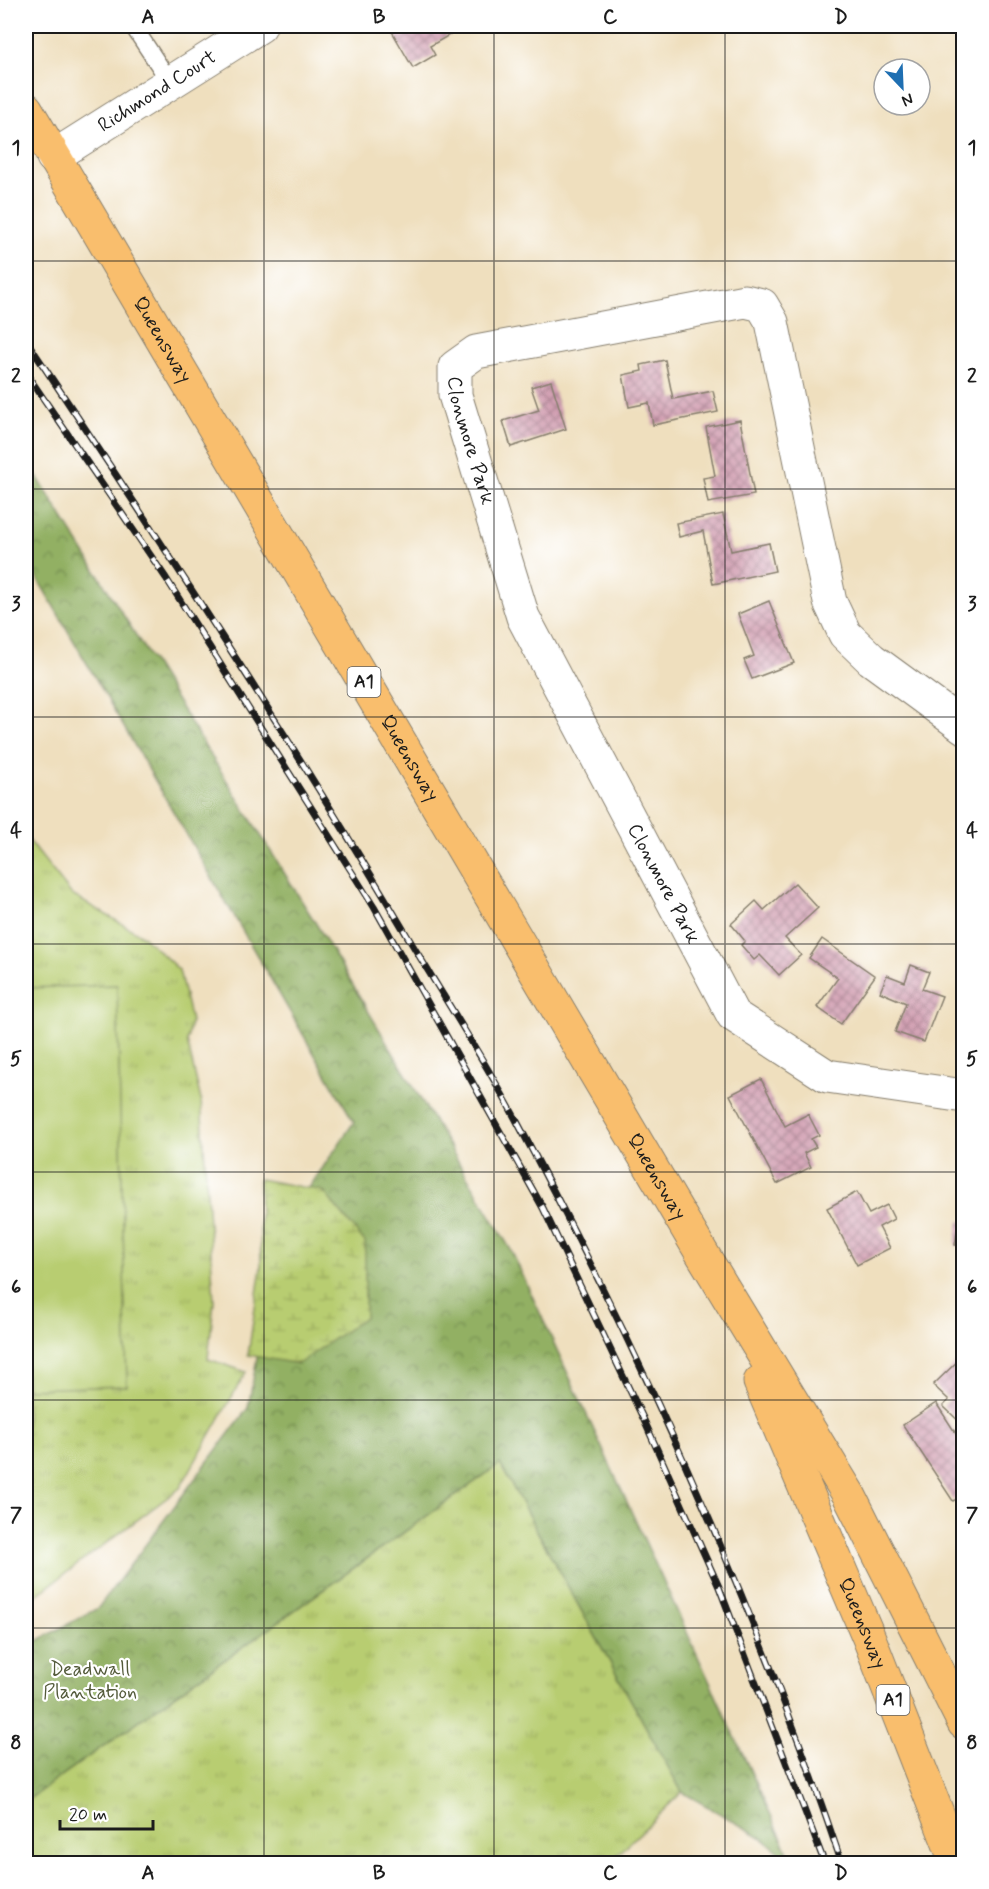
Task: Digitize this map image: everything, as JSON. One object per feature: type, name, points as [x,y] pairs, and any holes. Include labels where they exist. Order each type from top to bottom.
[{"type":"highway","name":"Queensway","points":[[26,109],[703,1255],[849,1495],[881,1554],[963,1723]]},
{"type":"highway","name":"Queensway","points":[[703,1255],[803,1479],[958,1858]]},
{"type":"street","name":"Richmond Court","points":[[53,157],[256,27]]},
{"type":"street","name":"Clonmore Park","points":[[963,727],[871,659],[845,634],[830,602],[772,322],[762,305],[745,301],[476,352],[455,367],[455,395],[523,617],[733,1015],[828,1076],[963,1096]]},
{"type":"lane","points":[[134,26],[170,82]]},
{"type":"green space","name":"Deadwall Plantation","points":[[26,459],[318,927],[511,1250],[793,1863],[761,1837],[682,1792],[500,1464],[26,1801],[26,1647],[98,1608],[248,1408],[280,1230],[354,1122],[26,559]]},
{"type":"green space","points":[[26,837],[72,895],[143,936],[179,970],[191,1021],[187,1041],[201,1100],[214,1301],[208,1359],[246,1372],[180,1488],[26,1603]]},
{"type":"green space","points":[[117,985],[127,1386],[26,1389],[26,988]]},
{"type":"green space","points":[[259,1179],[323,1191],[365,1242],[365,1317],[298,1364],[248,1355],[261,1267]]},
{"type":"green space","points":[[500,1464],[682,1792],[608,1864],[26,1863],[26,1801]]},
{"type":"building","points":[[395,26],[465,26],[430,46],[435,55],[413,68],[390,28]]},
{"type":"building","points":[[665,360],[673,399],[713,391],[718,412],[653,425],[649,403],[629,407],[623,375],[642,371],[641,365]]},
{"type":"building","points":[[551,381],[566,429],[511,447],[503,421],[539,410],[531,387]]},
{"type":"building","points":[[740,420],[754,495],[708,503],[703,478],[715,476],[706,427]]},
{"type":"building","points":[[723,514],[731,551],[769,543],[775,571],[713,584],[703,531],[679,537],[676,523]]},
{"type":"building","points":[[769,601],[794,663],[752,679],[744,660],[754,656],[738,614]]},
{"type":"building","points":[[795,883],[818,908],[785,938],[801,955],[779,975],[760,955],[754,960],[741,945],[745,941],[731,924],[756,901],[764,910]]},
{"type":"building","points":[[822,939],[875,976],[841,1024],[817,1007],[838,978],[809,958]]},
{"type":"building","points":[[911,965],[929,972],[922,989],[942,996],[924,1042],[895,1032],[906,1003],[880,992],[887,975],[905,982]]},
{"type":"building","points":[[761,1079],[785,1126],[808,1114],[819,1135],[811,1139],[816,1147],[804,1153],[811,1167],[777,1184],[730,1095]]},
{"type":"building","points":[[857,1192],[869,1214],[887,1205],[894,1219],[879,1227],[890,1248],[857,1265],[827,1208]]},
{"type":"building","points":[[959,1221],[964,1222],[964,1247],[955,1245]]},
{"type":"building","points":[[964,1355],[964,1426],[943,1406],[949,1400],[933,1385]]},
{"type":"building","points":[[936,1403],[964,1446],[964,1495],[953,1501],[903,1425]]},
{"type":"railway","points":[[26,340],[176,566],[322,794],[513,1114],[607,1296],[693,1482],[772,1671],[842,1864]]},
{"type":"railway","points":[[26,373],[166,578],[374,907],[543,1208],[643,1418],[719,1587],[825,1864]]}]
